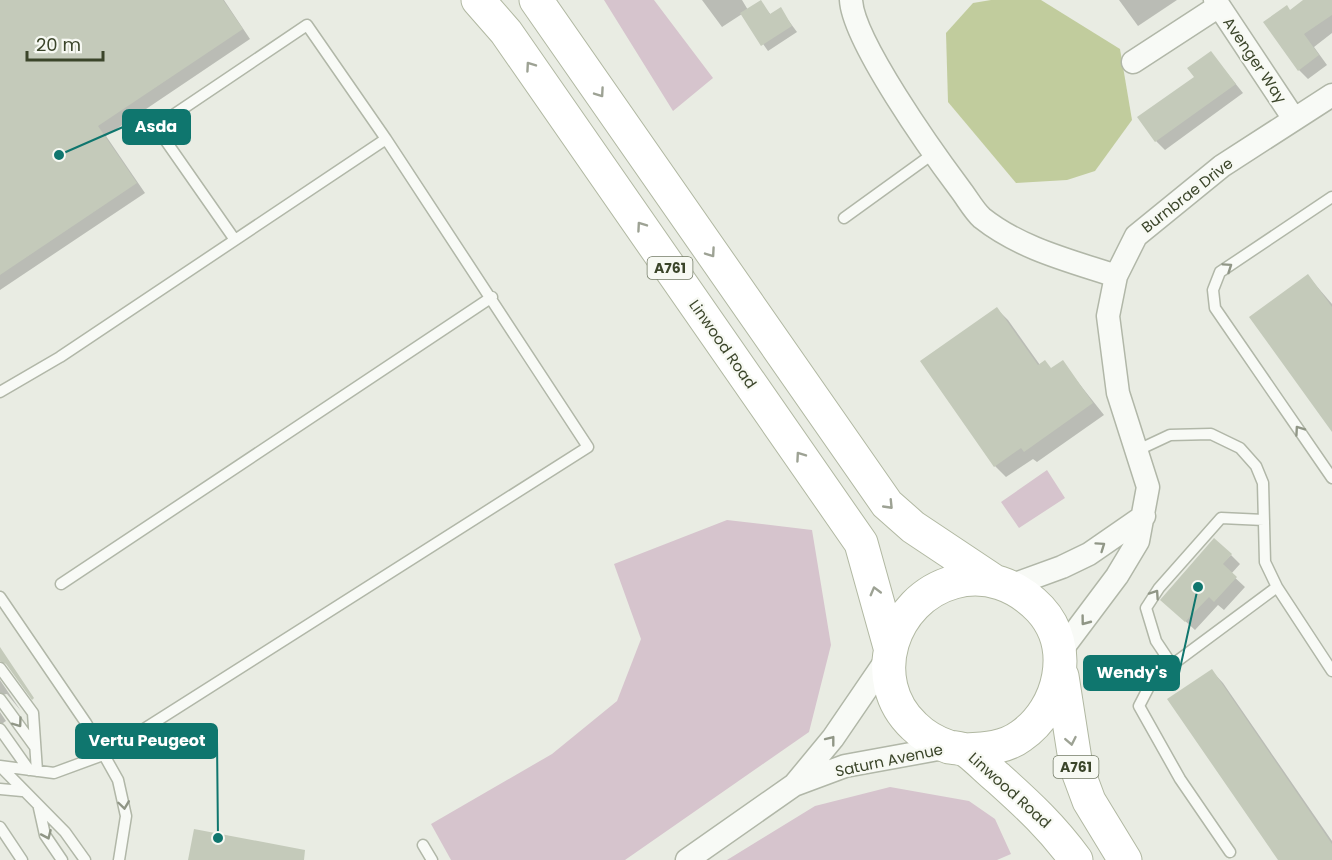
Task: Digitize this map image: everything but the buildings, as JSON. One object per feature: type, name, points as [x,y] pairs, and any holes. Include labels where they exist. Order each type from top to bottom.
[{"type":"main road","name":"Linwood Road","points":[[478,0],[506,32],[861,543],[889,652]]},
{"type":"main road","name":"A761","points":[[539,5],[887,504],[913,527],[1002,583]]},
{"type":"main road","points":[[966,579],[1002,583],[1041,610],[1055,634],[1060,657],[1056,691],[1042,717],[1020,737],[994,748],[957,748],[914,726],[897,702],[889,675],[889,652],[900,622],[917,601],[931,591],[966,579]]},
{"type":"main road","name":"A761","points":[[1060,657],[1076,766],[1089,801],[1125,860]]},
{"type":"main road","name":"Linwood Road","points":[[957,748],[1054,829],[1076,860]]},
{"type":"street","points":[[851,0],[852,9],[872,54],[934,153],[981,218],[1029,247],[1116,276]]},
{"type":"street","points":[[1133,62],[1217,3]]},
{"type":"street","name":"Avenger Way","points":[[1217,3],[1294,119]]},
{"type":"street","name":"Burnbrae Drive","points":[[1060,657],[1117,576],[1137,541],[1149,487],[1118,393],[1108,316],[1116,276],[1136,236],[1222,166],[1332,96]]},
{"type":"street","points":[[1002,583],[1062,567],[1089,554],[1144,516]]},
{"type":"street","name":"Saturn Avenue","points":[[794,785],[833,738],[889,652]]},
{"type":"street","name":"Saturn Avenue","points":[[687,860],[794,785],[845,766],[957,748]]},
{"type":"lane","points":[[0,766],[54,773],[103,755],[588,447],[492,297],[307,25],[163,122],[161,134],[235,240]]},
{"type":"lane","points":[[0,392],[60,357],[386,139]]},
{"type":"lane","points":[[844,218],[934,153]]},
{"type":"lane","points":[[1332,197],[1220,272],[1213,290],[1215,308],[1332,478]]},
{"type":"lane","points":[[61,584],[492,297]]},
{"type":"lane","points":[[1138,450],[1170,435],[1211,434],[1240,448],[1256,466],[1263,483],[1266,562],[1277,587],[1332,671]]},
{"type":"lane","points":[[1172,665],[1156,641],[1146,608],[1159,588],[1221,518],[1264,520]]},
{"type":"lane","points":[[1230,852],[1180,779],[1139,706],[1153,679],[1277,587]]},
{"type":"lane","points":[[0,597],[86,723],[124,797],[126,816],[119,860]]},
{"type":"lane","points":[[0,668],[33,713],[35,747],[33,770]]},
{"type":"lane","points":[[0,699],[35,747]]},
{"type":"lane","points":[[0,729],[33,770]]},
{"type":"lane","points":[[0,766],[22,791],[65,832],[85,860]]},
{"type":"lane","points":[[0,789],[22,791]]},
{"type":"lane","points":[[39,807],[45,835],[62,860]]},
{"type":"lane","points":[[0,827],[22,860]]},
{"type":"lane","points":[[423,844],[432,860]]},
{"type":"shaded area","points":[[604,0],[654,0],[713,78],[673,111]]},
{"type":"shaded area","points":[[991,0],[1041,0],[1120,49],[1132,120],[1095,171],[1067,180],[1016,183],[948,102],[946,33],[973,3]]},
{"type":"shaded area","points":[[1047,470],[1065,498],[1019,528],[1001,502]]},
{"type":"shaded area","points":[[727,520],[812,530],[831,645],[809,732],[625,860],[451,860],[431,824],[552,754],[617,701],[641,639],[614,564]]},
{"type":"shaded area","points":[[890,787],[969,801],[995,819],[1011,854],[997,860],[727,860],[815,806]]},
{"type":"place","name":"Asda","points":[[59,155]]},
{"type":"place","name":"Wendy's","points":[[1198,587]]},
{"type":"place","name":"Vertu Peugeot","points":[[218,838]]}]
